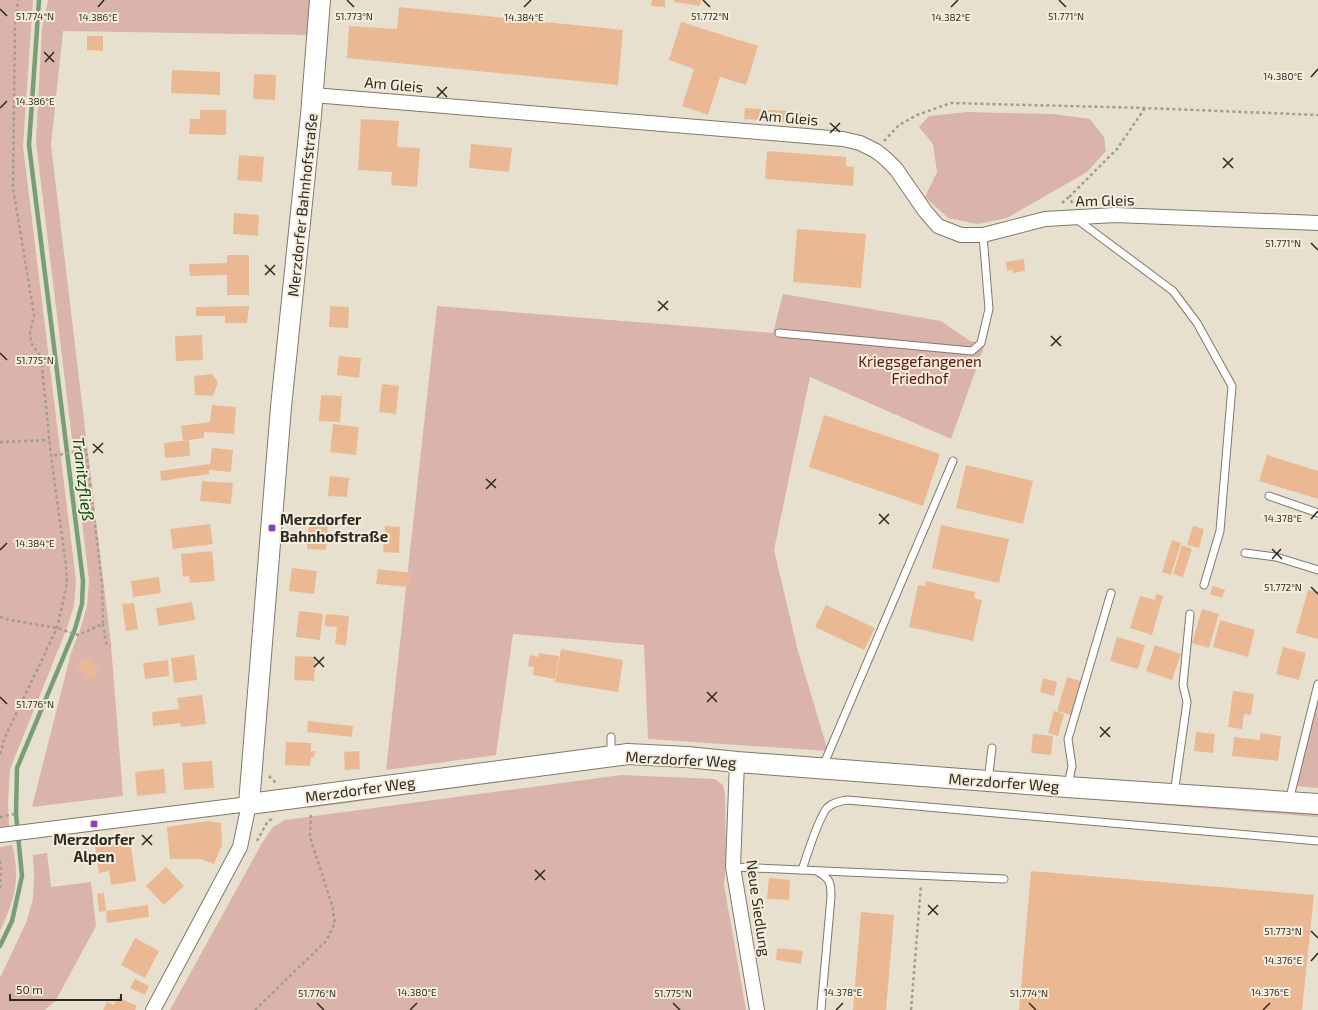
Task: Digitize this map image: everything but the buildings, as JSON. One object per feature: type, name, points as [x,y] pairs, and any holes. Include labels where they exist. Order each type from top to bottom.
[{"type":"street","name":"Merzdorfer Bahnhofstraße","points":[[153,1010],[240,847],[249,804],[281,415],[313,95],[320,0]]},
{"type":"street","name":"Am Gleis","points":[[313,95],[843,139],[860,143],[876,150],[896,169],[925,211],[938,226],[961,235],[983,235],[1045,219],[1115,216],[1318,223]]},
{"type":"street","name":"Merzdorfer Weg","points":[[0,835],[249,804],[611,746],[628,754],[1318,804]]},
{"type":"street","name":"Neue Siedlung","points":[[737,762],[734,867],[757,1010]]},
{"type":"lane","points":[[1074,218],[1173,291],[1197,323],[1232,386],[1220,531],[1204,585]]},
{"type":"lane","points":[[779,333],[972,351],[981,343],[989,309],[983,235]]},
{"type":"lane","points":[[822,768],[953,461]]},
{"type":"lane","points":[[1269,496],[1318,513]]},
{"type":"lane","points":[[1245,553],[1276,557],[1318,570]]},
{"type":"lane","points":[[1067,787],[1072,766],[1068,739],[1111,593]]},
{"type":"lane","points":[[1174,794],[1187,702],[1182,684],[1190,614]]},
{"type":"lane","points":[[1288,802],[1318,684]]},
{"type":"lane","points":[[988,781],[992,748]]},
{"type":"lane","points":[[802,870],[822,816],[828,807],[837,802],[847,800],[1318,841]]},
{"type":"lane","points":[[734,867],[1004,879]]},
{"type":"lane","points":[[816,871],[825,876],[831,884],[821,1010]]},
{"type":"path","points":[[0,754],[5,737],[57,628],[67,584],[66,566],[49,440],[41,357],[31,343],[30,332],[34,315],[13,188],[16,24],[18,0]]},
{"type":"path","points":[[876,150],[899,125],[917,115],[951,103],[1145,108],[1318,115]]},
{"type":"path","points":[[1074,218],[1070,196],[1117,149],[1145,108]]},
{"type":"path","points":[[0,442],[49,440]]},
{"type":"path","points":[[51,456],[86,450],[102,582],[103,624],[106,643],[111,645]]},
{"type":"path","points":[[0,617],[57,628],[78,635],[103,624]]},
{"type":"path","points":[[304,813],[318,811]]},
{"type":"path","points":[[255,1010],[326,941],[335,923],[332,905],[310,837],[311,812]]},
{"type":"path","points":[[0,817],[16,814]]},
{"type":"path","points":[[240,847],[250,845],[257,840],[268,821],[275,816]]},
{"type":"path","points":[[0,861],[0,888]]},
{"type":"path","points":[[911,1010],[922,876]]},
{"type":"green space","points":[[0,0],[33,0],[23,146],[76,581],[74,606],[67,628],[10,769],[8,804],[9,826],[0,827]]},
{"type":"green space","points":[[48,0],[312,0],[308,35],[63,31],[51,145],[111,645],[123,796],[32,807],[71,653],[87,606],[89,580],[36,142],[42,28]]},
{"type":"green space","points":[[967,112],[1053,114],[1090,119],[1104,137],[1106,151],[1087,172],[1007,218],[977,224],[948,218],[925,197],[937,172],[933,144],[919,127],[929,116]]},
{"type":"green space","name":"Kriegsgefangenen Friedhof","points":[[783,294],[941,321],[970,341],[985,344],[951,439],[810,377],[774,550],[798,651],[828,751],[648,739],[644,645],[513,634],[496,755],[386,770],[437,306],[773,333]]},
{"type":"green space","points":[[1318,698],[1318,788],[1295,786]]},
{"type":"green space","points":[[797,771],[1318,810],[1318,817],[796,777]]},
{"type":"green space","points":[[621,775],[715,779],[723,785],[725,794],[726,863],[724,885],[746,1010],[170,1010],[262,843],[273,827],[285,820]]},
{"type":"green space","points":[[522,777],[522,779],[310,808],[306,805]]},
{"type":"green space","points":[[12,845],[16,869],[15,890],[9,910],[0,931],[0,847]]},
{"type":"green space","points":[[47,853],[51,887],[91,882],[96,926],[56,1000],[45,1010],[0,1010],[0,978],[26,923],[33,899],[33,855]]},
{"type":"waterway","name":"Tranitzfließ","points":[[0,946],[12,921],[22,876],[16,814],[17,768],[75,629],[82,604],[83,581],[29,145],[39,0]]},
{"type":"place","name":"Merzdorfer Bahnhofstraße","points":[[272,528]]},
{"type":"place","name":"Merzdorfer Alpen","points":[[94,824]]}]
